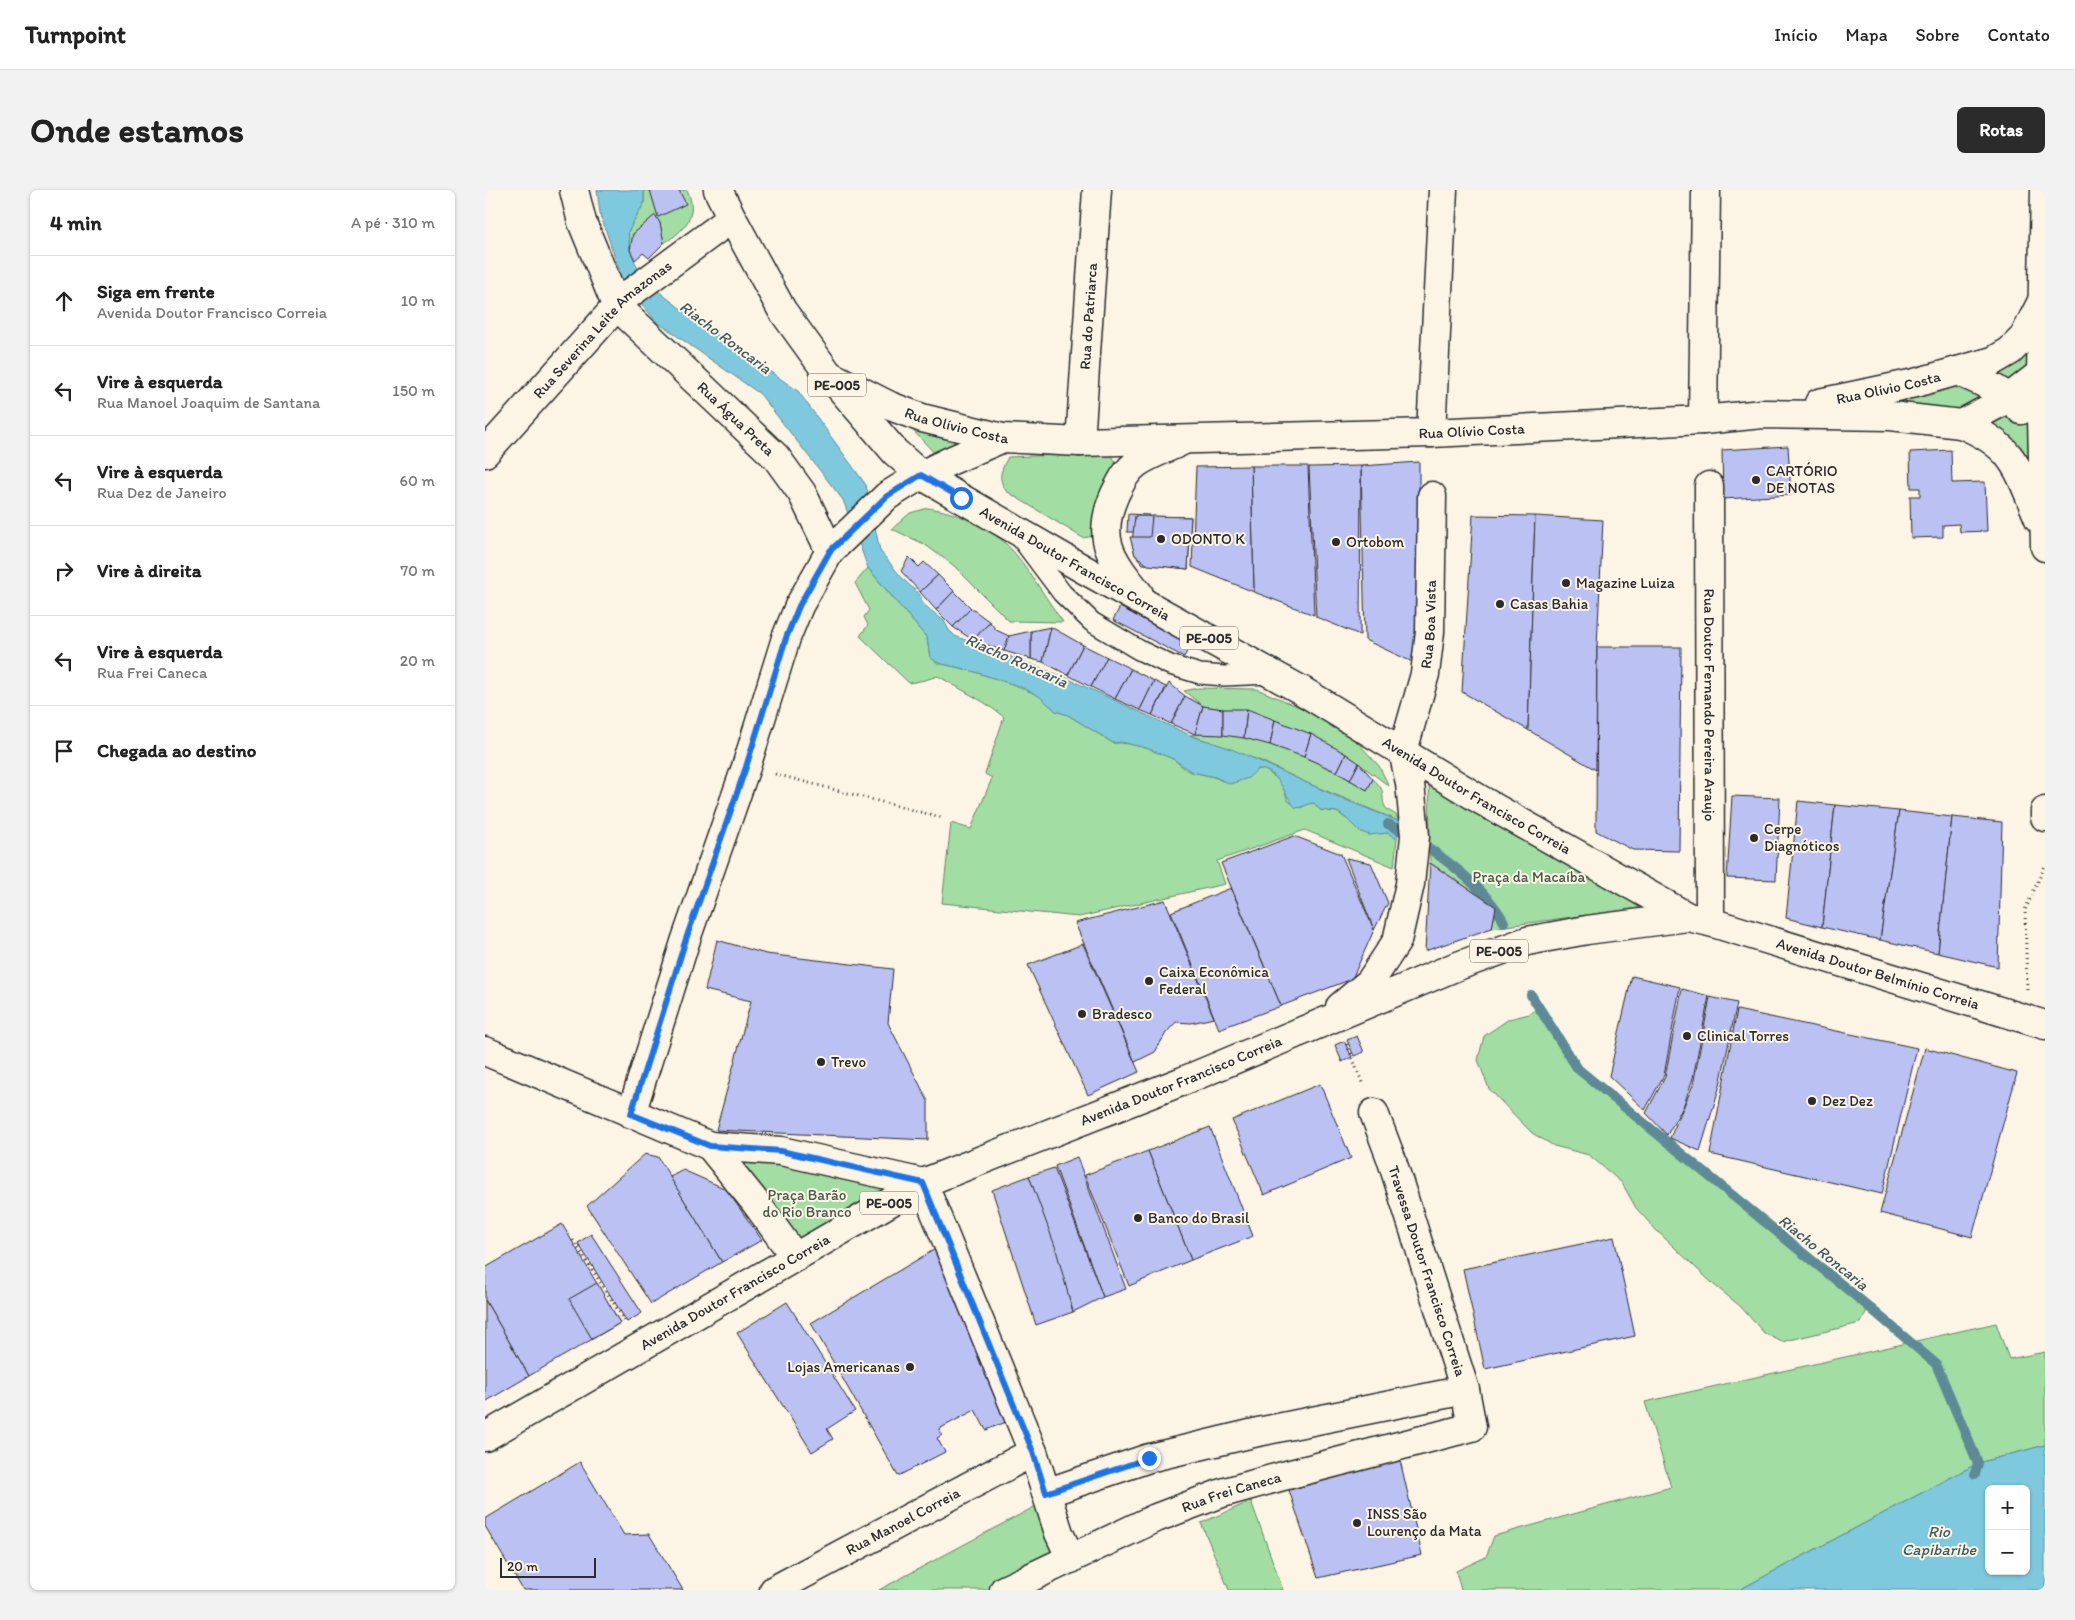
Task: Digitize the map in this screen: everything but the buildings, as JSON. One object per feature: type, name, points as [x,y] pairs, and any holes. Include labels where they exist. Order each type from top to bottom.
[{"type":"street","points":[[574,190],[582,222],[621,301]]},
{"type":"street","name":"Avenida Doutor Francisco Correia","points":[[718,190],[782,310],[829,375],[895,452],[921,475],[1271,674],[1403,751],[1481,800],[1699,920]]},
{"type":"street","name":"Rua do Patriarca","points":[[1080,442],[1097,190]]},
{"type":"street","points":[[1431,433],[1443,190]]},
{"type":"street","points":[[1703,420],[1706,190]]},
{"type":"street","points":[[2045,190],[2041,373],[2045,547]]},
{"type":"street","name":"Rua Severina Leite Amazonas","points":[[485,453],[621,301],[732,218]]},
{"type":"street","points":[[1957,371],[1993,361],[2010,351],[2024,337],[2044,297]]},
{"type":"street","name":"Rua Água Preta","points":[[621,301],[776,457],[836,545]]},
{"type":"street","name":"Rua Olívio Costa","points":[[829,375],[890,406],[922,418],[1003,438],[1080,442],[1182,441],[1431,433],[1703,420],[1762,414],[1915,383],[1957,371],[1988,384],[2009,398],[2043,436]]},
{"type":"street","points":[[1961,424],[2009,398],[2041,373]]},
{"type":"street","name":"Rua Olívio Costa","points":[[1762,414],[1874,415],[1961,424],[1983,433],[2001,446],[2016,464],[2044,532]]},
{"type":"street","name":"Rua Olívio Costa","points":[[631,1114],[686,939],[746,767],[786,638],[799,606],[836,545],[887,496],[921,475],[1003,438]]},
{"type":"street","points":[[1147,603],[1117,566],[1108,547],[1105,527],[1112,502],[1124,476],[1138,462],[1182,441]]},
{"type":"street","name":"Rua Doutor Fernando Pereira Araujo","points":[[1699,920],[1709,486]]},
{"type":"street","name":"Rua Boa Vista","points":[[1403,751],[1425,674],[1429,632],[1432,496]]},
{"type":"street","points":[[1329,1020],[1370,982],[1397,941],[1410,884],[1415,836],[1413,805],[1403,751]]},
{"type":"street","points":[[2045,811],[2045,817]]},
{"type":"street","name":"Avenida Doutor Francisco Correia","points":[[485,1437],[923,1183],[1183,1081],[1455,967],[1527,941],[1587,930],[1699,920]]},
{"type":"street","name":"Avenida Doutor Belmínio Correia","points":[[1699,920],[2036,1022]]},
{"type":"street","points":[[485,1051],[710,1146],[781,1151],[923,1183],[1033,1452],[1059,1533],[1071,1559]]},
{"type":"street","name":"Travessa Doutor Francisco Correia","points":[[1375,1113],[1465,1390],[1473,1423],[1471,1428]]},
{"type":"street","points":[[710,1146],[756,1203],[795,1257]]},
{"type":"street","points":[[1046,1493],[1149,1458],[1240,1436],[1465,1390]]},
{"type":"street","name":"Rua Frei Caneca","points":[[1004,1590],[1156,1518],[1222,1493],[1471,1428]]},
{"type":"street","name":"Rua Manoel Correia","points":[[774,1590],[1033,1452]]},
{"type":"lane","name":"PE-005","points":[[1013,528],[1062,593],[1092,622],[1139,650],[1170,665],[1200,674],[1224,676],[1271,674]]},
{"type":"path","points":[[746,767],[943,818]]},
{"type":"path","points":[[2036,1022],[2025,910],[2045,866]]},
{"type":"path","points":[[1329,1020],[1375,1113]]},
{"type":"path","points":[[573,1240],[642,1346]]},
{"type":"green space","points":[[644,190],[687,190],[691,214],[684,227],[664,243],[660,223],[655,216],[633,234],[630,250],[628,232],[644,203]]},
{"type":"green space","points":[[2044,297],[2044,532],[1983,433],[1762,414],[1993,361]]},
{"type":"green space","points":[[898,415],[974,437],[943,462]]},
{"type":"green space","points":[[1110,453],[1116,462],[1117,472],[1093,536],[1083,538],[1006,491],[1001,478],[1002,470],[1008,457]]},
{"type":"green space","points":[[928,508],[962,517],[984,528],[1004,542],[1026,567],[1063,622],[1009,621],[953,565],[924,544],[892,529],[910,513]]},
{"type":"green space","points":[[868,568],[927,638],[930,657],[938,663],[969,670],[1018,686],[1040,696],[1056,711],[1068,715],[1113,743],[1136,745],[1152,750],[1173,759],[1189,771],[1211,776],[1222,781],[1254,772],[1258,769],[1264,769],[1281,782],[1288,801],[1301,808],[1308,803],[1315,803],[1320,810],[1337,812],[1369,835],[1384,832],[1394,836],[1397,839],[1394,867],[1305,830],[1217,861],[1225,884],[1079,917],[942,903],[951,823],[971,829],[992,778],[985,774],[1004,717],[985,703],[938,676],[909,683],[860,636],[868,625],[864,617],[869,610],[855,583]]},
{"type":"green space","points":[[1198,688],[1257,689],[1306,710],[1352,736],[1379,766],[1389,786],[1346,754],[1223,709],[1203,706],[1184,691]]},
{"type":"green space","points":[[1190,735],[1236,736],[1282,748],[1305,757],[1367,790],[1373,779],[1381,788],[1386,808],[1396,815],[1399,821],[1307,783],[1261,761]]},
{"type":"green space","name":"Praça da Macaíba","points":[[1429,767],[1666,904],[1492,928],[1496,907],[1430,863]]},
{"type":"green space","points":[[1538,1008],[1578,1069],[1869,1307],[1860,1323],[1782,1342],[1764,1333],[1740,1306],[1713,1284],[1656,1230],[1636,1208],[1622,1183],[1589,1155],[1554,1146],[1532,1133],[1489,1089],[1478,1060],[1484,1036],[1509,1019],[1529,1014]]},
{"type":"green space","name":"Praça Barão do Rio Branco","points":[[710,1146],[923,1183],[795,1257]]},
{"type":"green space","points":[[1996,1323],[2009,1359],[2045,1352],[2045,1445],[1978,1463],[1739,1590],[1461,1590],[1456,1571],[1486,1557],[1494,1536],[1671,1487],[1645,1402]]},
{"type":"green space","points":[[1251,1501],[1283,1590],[1229,1590],[1201,1523]]},
{"type":"green space","points":[[1036,1506],[1059,1562],[998,1590],[879,1590]]},
{"type":"water","points":[[597,190],[644,190],[644,203],[628,232],[630,250],[638,269],[653,287],[690,316],[798,391],[866,485],[880,551],[903,579],[920,595],[923,604],[944,621],[955,636],[1062,676],[1194,737],[1237,751],[1330,793],[1399,821],[1397,839],[1388,833],[1369,835],[1359,831],[1337,812],[1320,810],[1314,803],[1296,808],[1281,784],[1266,770],[1258,769],[1248,778],[1230,784],[1215,777],[1192,772],[1173,759],[1146,748],[1121,742],[1113,743],[1068,715],[1056,711],[1039,696],[1018,686],[969,670],[938,663],[930,657],[927,638],[868,568],[843,500],[760,394],[657,322],[623,282],[600,213]]},
{"type":"water","name":"Rio Capibaribe","points":[[2045,1445],[2045,1590],[1739,1590],[1978,1463]]},
{"type":"waterway","name":"Riacho Roncaria","points":[[1388,824],[1436,853],[1469,879],[1495,908],[1504,922]]},
{"type":"waterway","name":"Riacho Roncaria","points":[[1531,995],[1578,1069],[1936,1364],[1978,1463],[1975,1474]]},
{"type":"place","name":"CARTÓRIO DE NOTAS","points":[[1756,480]]},
{"type":"place","name":"ODONTO K","points":[[1161,539]]},
{"type":"place","name":"Ortobom","points":[[1336,542]]},
{"type":"place","name":"Magazine Luiza","points":[[1566,583]]},
{"type":"place","name":"Casas Bahia","points":[[1500,604]]},
{"type":"place","name":"Cerpe Diagnóticos","points":[[1754,838]]},
{"type":"place","name":"Caixa Econômica Federal","points":[[1149,981]]},
{"type":"place","name":"Bradesco","points":[[1082,1014]]},
{"type":"place","name":"Clinical Torres","points":[[1687,1036]]},
{"type":"place","name":"Trevo","points":[[821,1062]]},
{"type":"place","name":"Dez Dez","points":[[1812,1101]]},
{"type":"place","name":"Banco do Brasil","points":[[1138,1218]]},
{"type":"place","name":"Lojas Americanas","points":[[910,1367]]},
{"type":"place","name":"INSS São Lourenço da Mata","points":[[1357,1523]]},
{"type":"route","points":[[961,498],[921,475],[887,496],[830,551],[799,606],[786,638],[746,767],[686,939],[631,1114],[710,1146],[781,1151],[923,1183],[1033,1452],[1046,1493],[1149,1458]]}]
